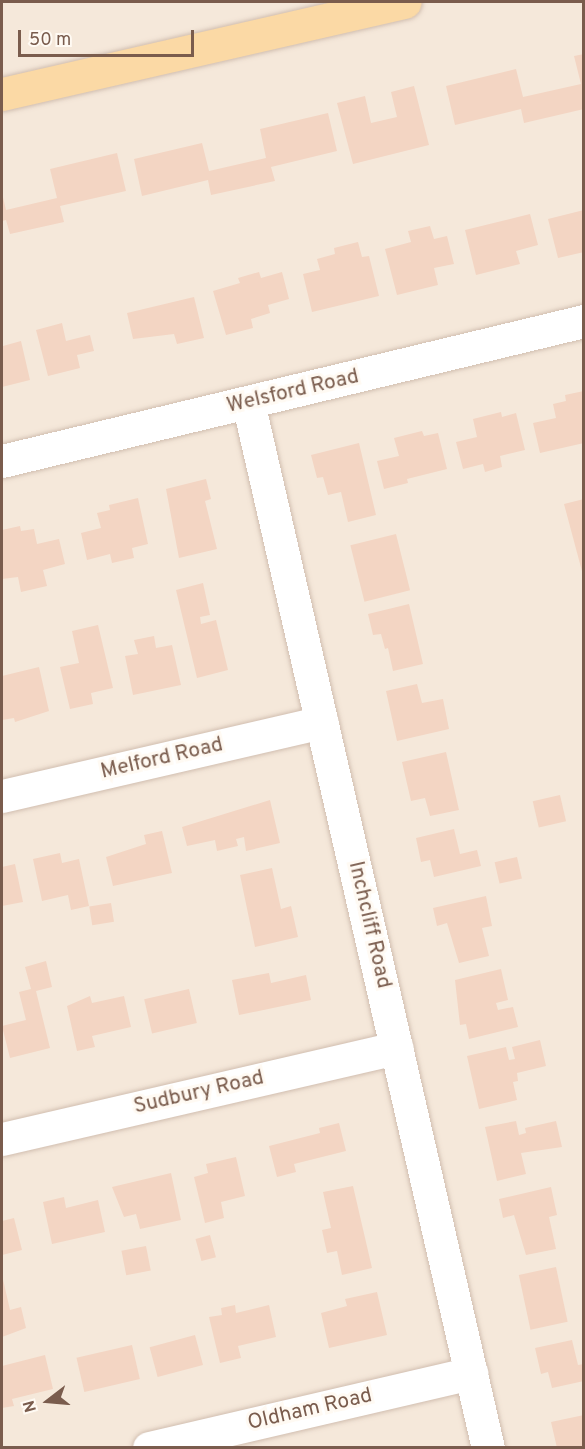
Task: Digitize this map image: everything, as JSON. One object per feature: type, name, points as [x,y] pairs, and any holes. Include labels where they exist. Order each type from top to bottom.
[{"type":"main road","points":[[2,94],[405,2]]},
{"type":"street","name":"Welsford Road","points":[[2,461],[584,321]]},
{"type":"street","name":"Inchcliff Road","points":[[248,402],[488,1448]]},
{"type":"street","name":"Melford Road","points":[[2,796],[322,722]]},
{"type":"street","name":"Sudbury Road","points":[[2,1139],[397,1048]]},
{"type":"street","name":"Oldham Road","points":[[150,1448],[471,1373]]},
{"type":"shaded area","points":[[2,2],[583,2],[583,1447],[2,1447]]},
{"type":"building","points":[[584,54],[584,109],[524,123],[521,109],[455,125],[446,86],[516,69],[523,97],[581,84],[574,56]]},
{"type":"building","points":[[414,86],[429,145],[353,164],[337,103],[365,96],[371,123],[397,117],[391,92]]},
{"type":"building","points":[[328,113],[337,151],[271,167],[275,181],[211,195],[208,180],[142,196],[134,159],[202,143],[209,171],[266,158],[260,129]]},
{"type":"building","points":[[117,153],[126,191],[60,206],[64,222],[10,234],[6,220],[2,221],[2,193],[6,210],[57,198],[50,169]]},
{"type":"building","points":[[584,210],[584,252],[558,258],[548,219]]},
{"type":"building","points":[[530,214],[538,245],[516,251],[520,264],[476,275],[465,230]]},
{"type":"building","points":[[430,226],[434,239],[447,236],[454,264],[434,268],[438,285],[397,295],[385,249],[411,242],[408,231]]},
{"type":"building","points":[[358,242],[362,257],[369,256],[379,296],[312,312],[303,274],[320,270],[317,259],[335,254],[334,248]]},
{"type":"building","points":[[259,272],[261,278],[282,272],[289,299],[268,305],[270,313],[251,319],[253,328],[226,335],[213,291],[240,283],[238,278]]},
{"type":"building","points":[[194,297],[204,338],[177,344],[174,334],[133,339],[127,313]]},
{"type":"building","points":[[62,323],[66,341],[90,335],[94,351],[77,355],[80,368],[48,376],[36,330]]},
{"type":"building","points":[[2,341],[3,346],[21,341],[30,380],[2,387]]},
{"type":"building","points":[[584,391],[584,443],[540,453],[533,423],[556,418],[553,404],[566,401],[565,395]]},
{"type":"building","points":[[501,412],[502,417],[516,413],[525,450],[500,456],[502,467],[485,472],[483,464],[463,469],[456,442],[477,437],[473,419]]},
{"type":"building","points":[[422,431],[424,436],[438,433],[447,469],[407,479],[408,483],[384,489],[377,461],[399,456],[394,438]]},
{"type":"building","points":[[359,443],[376,515],[348,522],[341,492],[328,495],[323,477],[317,478],[311,455]]},
{"type":"building","points":[[206,479],[211,499],[205,501],[217,549],[179,558],[166,489]]},
{"type":"building","points":[[138,498],[148,544],[132,548],[134,558],[112,563],[110,554],[87,560],[81,533],[101,528],[97,513],[110,510],[109,505]]},
{"type":"building","points":[[584,499],[584,575],[583,575],[564,504]]},
{"type":"building","points":[[20,526],[21,531],[34,529],[37,544],[59,539],[65,564],[43,570],[47,586],[21,592],[18,577],[2,579],[2,530]]},
{"type":"building","points":[[396,534],[410,590],[364,602],[350,545]]},
{"type":"building","points":[[203,583],[210,615],[200,617],[201,624],[216,620],[228,670],[197,678],[176,590]]},
{"type":"building","points":[[409,604],[423,664],[393,671],[388,648],[385,649],[381,634],[373,635],[368,614]]},
{"type":"building","points":[[98,625],[113,688],[91,693],[93,704],[70,709],[60,667],[79,663],[72,631]]},
{"type":"building","points":[[154,636],[156,648],[172,645],[181,685],[133,695],[125,656],[138,654],[134,640]]},
{"type":"building","points":[[39,667],[49,711],[15,722],[14,718],[2,720],[2,676]]},
{"type":"building","points":[[417,684],[422,703],[443,699],[449,729],[397,741],[386,691]]},
{"type":"building","points":[[446,752],[459,810],[430,816],[425,798],[411,801],[402,762]]},
{"type":"building","points":[[560,795],[566,821],[539,828],[533,801]]},
{"type":"building","points":[[270,800],[280,843],[246,851],[244,837],[236,839],[238,846],[217,851],[215,840],[187,846],[182,827]]},
{"type":"building","points":[[454,829],[460,854],[477,850],[481,866],[434,877],[430,860],[421,862],[416,838]]},
{"type":"building","points":[[162,831],[172,873],[113,886],[106,857],[146,844],[144,835]]},
{"type":"building","points":[[60,853],[62,863],[79,859],[89,906],[71,910],[68,895],[42,901],[33,859]]},
{"type":"building","points":[[517,857],[522,878],[500,884],[495,862]]},
{"type":"building","points":[[15,864],[23,902],[2,906],[2,867]]},
{"type":"building","points":[[272,868],[281,909],[291,906],[298,937],[255,947],[240,875]]},
{"type":"building","points":[[486,896],[492,926],[482,928],[489,956],[459,963],[447,923],[437,926],[433,908]]},
{"type":"building","points":[[111,903],[114,922],[92,925],[89,906]]},
{"type":"building","points":[[46,961],[52,987],[36,991],[50,1048],[10,1058],[2,1026],[26,1020],[19,992],[31,989],[25,967]]},
{"type":"building","points":[[501,969],[508,1000],[496,1003],[498,1010],[513,1007],[518,1027],[469,1039],[466,1024],[460,1025],[455,980]]},
{"type":"building","points":[[269,973],[271,983],[306,975],[311,1000],[239,1015],[232,980]]},
{"type":"building","points":[[189,989],[197,1023],[152,1033],[144,999]]},
{"type":"building","points":[[90,996],[92,1003],[124,996],[131,1027],[92,1036],[95,1047],[77,1051],[67,1006]]},
{"type":"building","points":[[540,1040],[546,1066],[517,1073],[518,1081],[513,1082],[517,1100],[479,1109],[467,1056],[506,1047],[509,1060],[515,1059],[512,1047]]},
{"type":"building","points":[[516,1121],[519,1135],[526,1133],[525,1128],[556,1121],[562,1147],[521,1153],[526,1174],[497,1181],[485,1127]]},
{"type":"building","points":[[339,1123],[346,1151],[294,1164],[296,1172],[277,1177],[269,1146],[320,1133],[319,1128]]},
{"type":"building","points":[[236,1157],[245,1196],[221,1202],[224,1218],[205,1223],[194,1177],[208,1173],[206,1164]]},
{"type":"building","points":[[171,1173],[181,1220],[140,1229],[136,1214],[124,1217],[112,1187]]},
{"type":"building","points":[[353,1186],[372,1268],[342,1275],[337,1251],[327,1253],[322,1230],[331,1228],[323,1192]]},
{"type":"building","points":[[551,1187],[557,1215],[549,1217],[556,1249],[526,1255],[514,1215],[503,1218],[499,1199]]},
{"type":"building","points":[[64,1197],[66,1208],[98,1200],[105,1232],[52,1244],[43,1202]]},
{"type":"building","points":[[14,1218],[22,1250],[2,1255],[2,1221]]},
{"type":"building","points":[[210,1235],[216,1257],[201,1261],[196,1239]]},
{"type":"building","points":[[146,1246],[151,1271],[126,1275],[121,1251]]},
{"type":"building","points":[[556,1267],[568,1322],[530,1330],[519,1275]]},
{"type":"building","points":[[2,1275],[10,1310],[21,1307],[26,1328],[2,1337]]},
{"type":"building","points":[[377,1292],[387,1335],[329,1348],[321,1313],[347,1306],[345,1299]]},
{"type":"building","points":[[235,1305],[236,1313],[269,1305],[276,1337],[238,1346],[241,1358],[220,1363],[209,1317],[222,1315],[221,1308]]},
{"type":"building","points":[[195,1335],[203,1365],[158,1377],[150,1347]]},
{"type":"building","points":[[572,1340],[578,1365],[584,1364],[584,1381],[552,1388],[548,1372],[541,1374],[535,1348]]},
{"type":"building","points":[[132,1345],[140,1379],[84,1392],[76,1358]]},
{"type":"building","points":[[45,1355],[53,1389],[12,1399],[14,1406],[2,1408],[2,1366]]},
{"type":"building","points":[[584,1415],[584,1448],[557,1448],[551,1422]]}]
